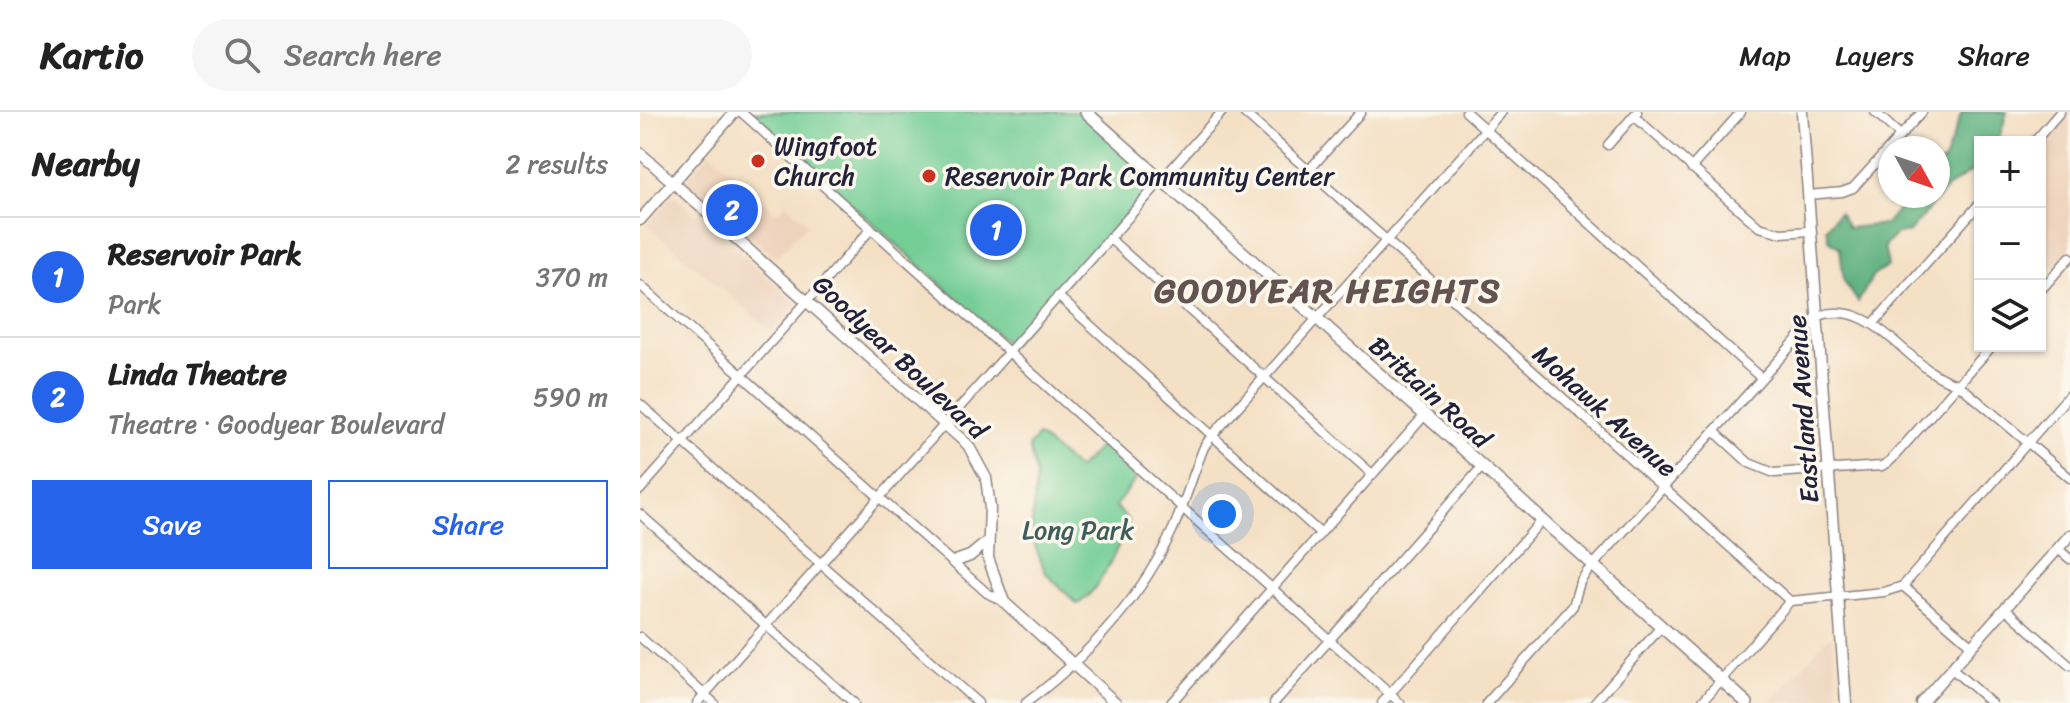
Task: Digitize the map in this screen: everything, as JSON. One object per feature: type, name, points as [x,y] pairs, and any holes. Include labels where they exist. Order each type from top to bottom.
[{"type":"main road","name":"Brittain Road","points":[[1086,112],[1747,703]]},
{"type":"street","points":[[640,220],[738,112],[1400,703]]},
{"type":"street","points":[[697,703],[1222,112]]},
{"type":"street","name":"Mohawk Avenue","points":[[1243,112],[1790,601]]},
{"type":"street","points":[[1309,170],[1361,112]]},
{"type":"street","points":[[1466,112],[1761,378]]},
{"type":"street","points":[[1026,703],[1073,665],[1108,629],[1129,601],[1160,554],[1181,509],[1200,456],[1211,437],[1501,112]]},
{"type":"street","points":[[1691,168],[1741,112]]},
{"type":"street","name":"Eastland Avenue","points":[[1802,112],[1846,703]]},
{"type":"street","points":[[1875,112],[1900,135]]},
{"type":"street","points":[[1808,195],[1853,188],[1922,112]]},
{"type":"street","points":[[2039,136],[2060,112]]},
{"type":"street","points":[[1608,145],[1635,114],[1759,227],[1781,233],[1810,231]]},
{"type":"street","name":"Goodyear Boulevard","points":[[640,153],[945,423],[974,453],[986,478],[990,508],[987,542],[990,571],[1004,602],[1116,703]]},
{"type":"street","points":[[1873,324],[1976,208]]},
{"type":"street","points":[[640,490],[871,229]]},
{"type":"street","points":[[1109,238],[1372,474]]},
{"type":"street","points":[[2046,284],[2070,257]]},
{"type":"street","points":[[640,285],[987,593],[1004,602]]},
{"type":"street","points":[[1058,296],[1320,533]]},
{"type":"street","points":[[1487,703],[1573,606],[1582,579],[1593,566],[1818,316],[1839,312],[1873,324],[1936,377],[1958,384],[2070,478]]},
{"type":"street","points":[[1714,431],[1749,463],[1768,472],[1787,474],[1877,467],[1887,463],[1987,352]]},
{"type":"street","points":[[1701,703],[1790,601],[1894,591],[1903,586],[2070,394]]},
{"type":"street","points":[[640,404],[978,703]]},
{"type":"street","points":[[1171,703],[1424,416]]},
{"type":"street","points":[[1274,703],[1481,468]]},
{"type":"street","points":[[640,514],[854,703]]},
{"type":"street","points":[[1382,703],[1541,521]]},
{"type":"street","points":[[1921,703],[2070,535]]},
{"type":"street","points":[[953,562],[970,556],[987,542]]},
{"type":"street","points":[[2058,549],[2070,559]]},
{"type":"street","points":[[1903,586],[1971,645]]},
{"type":"street","points":[[2005,608],[2070,666]]},
{"type":"street","points":[[1594,703],[1661,627]]},
{"type":"street","points":[[640,637],[714,703]]},
{"type":"street","points":[[1952,669],[1991,703]]},
{"type":"shaded area","points":[[2070,112],[2070,248],[2046,275],[2046,208],[2046,136]]},
{"type":"shaded area","points":[[710,152],[777,213],[786,204],[808,223],[776,258],[684,181]]},
{"type":"shaded area","points":[[673,195],[797,304],[772,332],[647,225]]},
{"type":"shaded area","points":[[1833,636],[1838,703],[1771,703],[1828,637]]},
{"type":"green space","points":[[749,112],[1080,112],[1155,182],[1012,343],[1004,341]]},
{"type":"green space","points":[[1962,112],[2007,112],[2000,136],[1974,136],[1974,168],[1950,186],[1950,145]]},
{"type":"green space","points":[[1899,208],[1930,208],[1909,232],[1896,234],[1884,246],[1888,266],[1873,276],[1858,302],[1844,281],[1840,248],[1829,240],[1826,228],[1839,212],[1848,228],[1886,224]]},
{"type":"green space","name":"Long Park","points":[[1038,436],[1078,469],[1101,445],[1136,479],[1115,506],[1129,521],[1114,554],[1093,590],[1077,604],[1045,572],[1035,545],[1032,524],[1036,477],[1029,446]]},
{"type":"place","name":"Wingfoot Church","points":[[758,161]]},
{"type":"place","name":"Reservoir Park Community Center","points":[[929,176]]},
{"type":"place","name":"Linda Theatre","points":[[732,210]]},
{"type":"place","name":"Reservoir Park","points":[[996,230]]},
{"type":"district","name":"GOODYEAR HEIGHTS","points":[[1328,291]]}]
